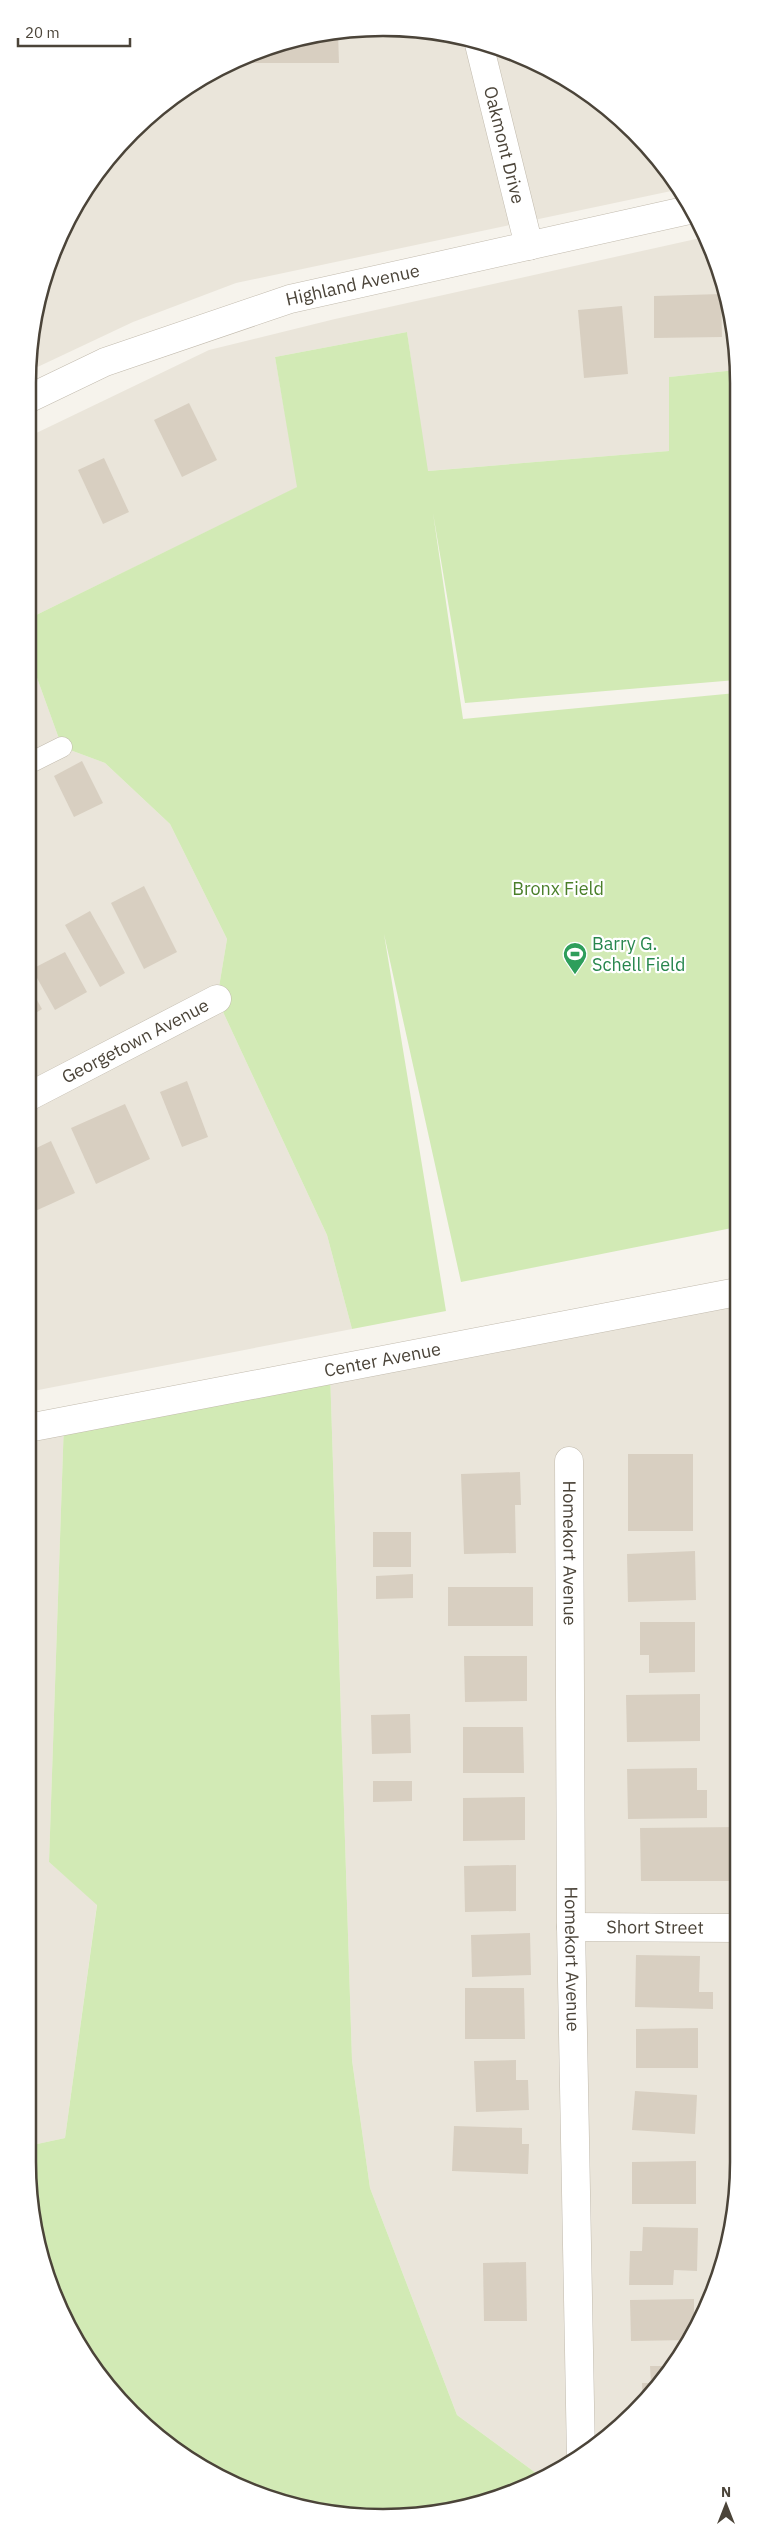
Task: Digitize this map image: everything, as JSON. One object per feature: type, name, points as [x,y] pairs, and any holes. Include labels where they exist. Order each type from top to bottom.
[{"type":"street","name":"Oakmont Drive","points":[[481,51],[529,246]]},
{"type":"street","name":"Highland Avenue","points":[[36,395],[105,362],[290,299],[684,211]]},
{"type":"street","name":"Georgetown Avenue","points":[[36,1093],[216,999]]},
{"type":"street","name":"Center Avenue","points":[[36,1426],[730,1293]]},
{"type":"street","name":"Homekort Avenue","points":[[569,1461],[570,1927],[581,2447]]},
{"type":"street","name":"Short Street","points":[[570,1927],[730,1928]]},
{"type":"lane","points":[[36,760],[62,747]]},
{"type":"shaded area","points":[[383,36],[406,37],[428,39],[473,48],[516,63],[576,95],[612,122],[644,154],[672,191],[236,283],[133,322],[37,367],[43,315],[48,293],[63,250],[95,190],[122,154],[154,122],[190,95],[230,72],[293,48],[338,39]]},
{"type":"shaded area","points":[[698,239],[718,293],[727,338],[729,371],[669,377],[669,451],[427,471],[407,332],[275,357],[298,487],[36,615],[36,433],[209,350],[335,319]]},
{"type":"shaded area","points":[[36,675],[62,747],[105,763],[170,824],[227,939],[217,999],[327,1235],[352,1329],[36,1390]]},
{"type":"shaded area","points":[[730,1293],[730,2162],[727,2207],[718,2252],[703,2295],[671,2355],[644,2391],[612,2423],[576,2450],[536,2473],[457,2415],[370,2188],[352,2060],[330,1370]]},
{"type":"shaded area","points":[[64,1421],[49,1862],[97,1904],[65,2138],[36,2144],[36,1426]]},
{"type":"green space","name":"Bronx Field","points":[[407,332],[428,471],[669,451],[669,377],[729,371],[730,681],[465,703],[433,513],[463,719],[730,694],[730,1228],[461,1282],[384,934],[446,1311],[352,1329],[327,1235],[217,999],[227,939],[170,824],[105,763],[62,747],[36,675],[36,615],[297,487],[275,357]]},
{"type":"green space","points":[[330,1370],[352,2060],[370,2188],[457,2415],[536,2473],[516,2482],[473,2497],[451,2502],[428,2506],[383,2509],[338,2506],[315,2502],[293,2497],[250,2482],[190,2450],[154,2423],[122,2391],[95,2355],[63,2295],[48,2252],[43,2230],[37,2185],[36,2144],[65,2138],[97,1905],[49,1862],[64,1421]]},
{"type":"building","points":[[338,39],[339,63],[250,63],[293,48]]},
{"type":"building","points":[[718,294],[721,308],[722,337],[654,338],[654,296]]},
{"type":"building","points":[[622,306],[628,374],[584,378],[578,310]]},
{"type":"building","points":[[189,403],[217,460],[182,477],[154,420]]},
{"type":"building","points":[[104,458],[129,512],[103,524],[78,470]]},
{"type":"building","points":[[82,761],[103,803],[74,817],[54,776]]},
{"type":"building","points":[[144,886],[177,952],[144,969],[111,903]]},
{"type":"building","points":[[90,911],[125,973],[100,987],[65,925]]},
{"type":"building","points":[[65,952],[87,992],[55,1010],[36,976],[36,967]]},
{"type":"building","points":[[36,998],[42,1009],[36,1013]]},
{"type":"building","points":[[187,1081],[208,1137],[182,1147],[160,1092]]},
{"type":"building","points":[[125,1104],[150,1159],[96,1184],[71,1128]]},
{"type":"building","points":[[51,1141],[75,1193],[36,1211],[36,1148]]},
{"type":"building","points":[[628,1454],[693,1454],[693,1531],[628,1531]]},
{"type":"building","points":[[520,1472],[521,1505],[515,1505],[516,1553],[464,1554],[461,1474]]},
{"type":"building","points":[[373,1532],[411,1532],[411,1567],[373,1567]]},
{"type":"building","points":[[695,1551],[696,1600],[628,1602],[627,1554]]},
{"type":"building","points":[[413,1574],[413,1598],[376,1599],[376,1576]]},
{"type":"building","points":[[448,1587],[533,1587],[533,1626],[448,1626]]},
{"type":"building","points":[[640,1622],[695,1622],[695,1672],[649,1673],[649,1655],[640,1655]]},
{"type":"building","points":[[464,1656],[527,1656],[527,1701],[465,1702]]},
{"type":"building","points":[[700,1694],[700,1741],[627,1742],[626,1695]]},
{"type":"building","points":[[410,1714],[411,1753],[372,1754],[371,1715]]},
{"type":"building","points":[[463,1727],[523,1727],[524,1773],[463,1773]]},
{"type":"building","points":[[697,1768],[697,1790],[707,1790],[707,1818],[628,1819],[627,1769]]},
{"type":"building","points":[[373,1781],[412,1781],[412,1801],[373,1802]]},
{"type":"building","points":[[525,1797],[525,1840],[463,1841],[463,1798]]},
{"type":"building","points":[[730,1827],[730,1881],[641,1881],[640,1828]]},
{"type":"building","points":[[516,1865],[516,1911],[465,1912],[464,1866]]},
{"type":"building","points":[[530,1933],[531,1975],[472,1977],[471,1935]]},
{"type":"building","points":[[636,1955],[700,1956],[699,1992],[713,1992],[713,2009],[635,2007]]},
{"type":"building","points":[[465,1988],[524,1988],[525,2039],[465,2039]]},
{"type":"building","points":[[698,2028],[698,2068],[636,2068],[636,2029]]},
{"type":"building","points":[[516,2060],[516,2080],[528,2080],[529,2110],[476,2112],[474,2061]]},
{"type":"building","points":[[635,2091],[697,2095],[695,2134],[632,2130]]},
{"type":"building","points":[[454,2126],[522,2128],[522,2144],[529,2144],[528,2174],[452,2171]]},
{"type":"building","points":[[696,2161],[696,2204],[632,2204],[632,2162]]},
{"type":"building","points":[[643,2227],[698,2228],[697,2271],[674,2270],[673,2285],[629,2285],[630,2251],[642,2251]]},
{"type":"building","points":[[526,2262],[527,2321],[484,2321],[483,2263]]},
{"type":"building","points":[[694,2299],[694,2315],[680,2340],[631,2341],[630,2300]]},
{"type":"building","points":[[650,2366],[663,2366],[658,2373],[651,2382]]},
{"type":"building","points":[[642,2383],[650,2383],[642,2393]]},
{"type":"place","name":"Barry G. Schell Field","points":[[575,975]]}]
